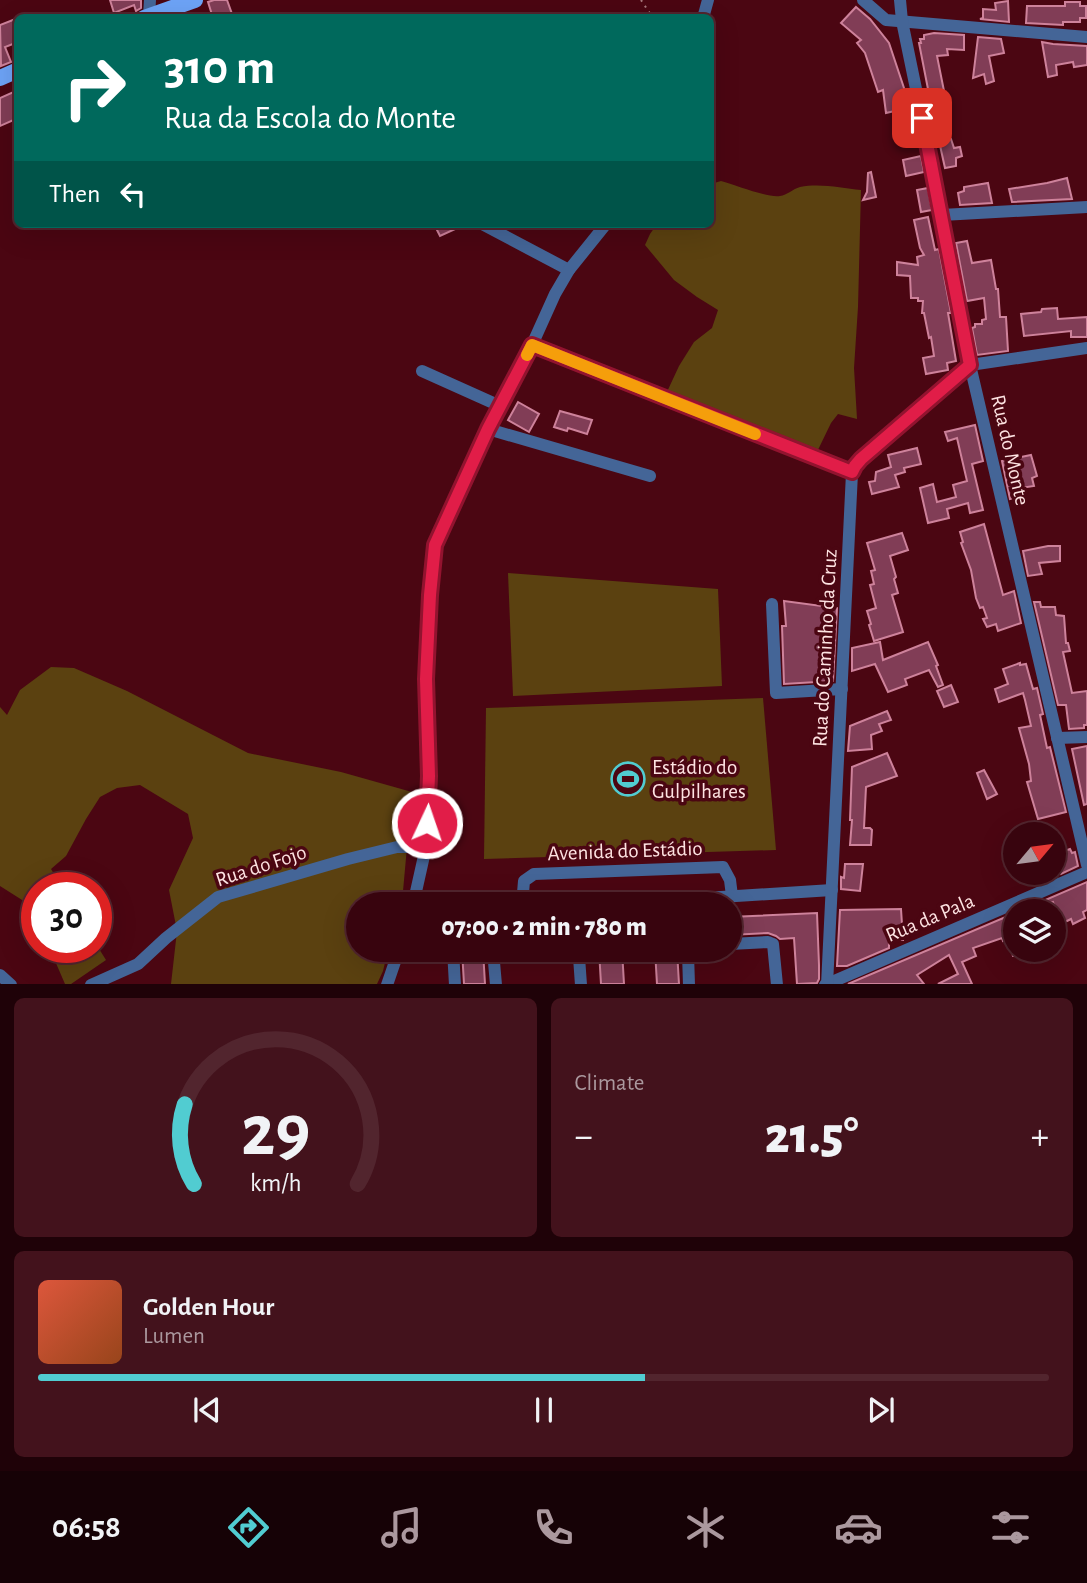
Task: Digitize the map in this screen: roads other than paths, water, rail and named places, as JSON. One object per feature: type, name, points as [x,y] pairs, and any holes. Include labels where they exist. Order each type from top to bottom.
[{"type":"main road","points":[[148,11],[195,0]]},
{"type":"street","points":[[863,0],[886,20],[1087,37]]},
{"type":"street","name":"Rua do Monte","points":[[900,0],[970,365],[1087,865]]},
{"type":"street","points":[[942,215],[1087,207]]},
{"type":"street","points":[[490,228],[569,270]]},
{"type":"street","points":[[416,892],[426,847],[429,776],[426,679],[435,545],[488,429],[555,294],[569,270],[603,228]]},
{"type":"street","points":[[532,345],[852,472],[861,459],[970,365],[1087,348]]},
{"type":"street","points":[[422,371],[500,406]]},
{"type":"street","points":[[488,429],[650,476]]},
{"type":"street","name":"Rua do Caminho da Cruz","points":[[826,984],[852,472]]},
{"type":"street","points":[[772,604],[776,693],[842,689]]},
{"type":"street","points":[[1057,738],[1087,737]]},
{"type":"street","name":"Rua do Fojo","points":[[93,984],[138,964],[218,897],[397,847],[426,847]]},
{"type":"street","name":"Avenida do Estádio","points":[[523,892],[524,881],[534,874],[723,867],[730,880],[732,892]]},
{"type":"street","name":"Rua da Pala","points":[[826,984],[1087,872]]},
{"type":"street","points":[[742,895],[832,890]]},
{"type":"street","points":[[742,943],[773,944],[778,984]]},
{"type":"street","points":[[496,984],[496,958],[574,954],[580,961],[581,984]]},
{"type":"street","points":[[387,984],[394,962]]},
{"type":"street","points":[[454,962],[455,984]]},
{"type":"street","points":[[688,962],[689,984]]},
{"type":"place","name":"Estádio do Gulpilhares","points":[[628,779]]}]
